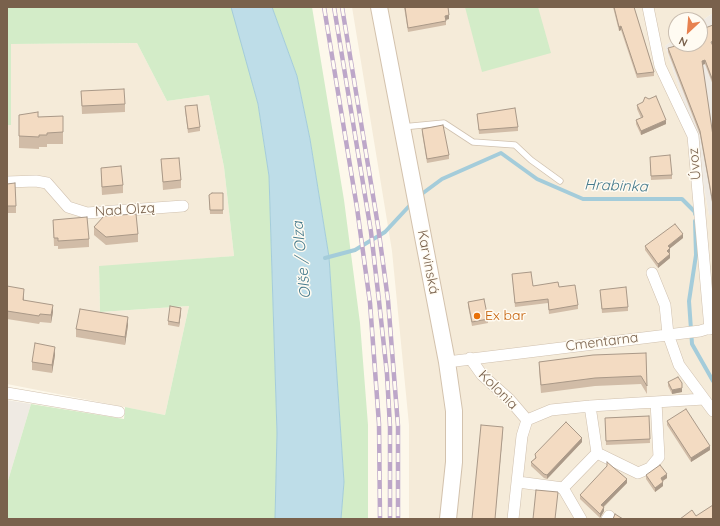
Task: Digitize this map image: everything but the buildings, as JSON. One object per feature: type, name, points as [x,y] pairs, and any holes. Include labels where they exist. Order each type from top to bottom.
[{"type":"main road","name":"Karvinská","points":[[379,7],[447,362],[454,411],[454,462],[448,519]]},
{"type":"street","name":"Úvoz","points":[[648,7],[660,66],[693,136],[708,329]]},
{"type":"street","name":"Nad Olzą","points":[[7,182],[36,181],[47,183],[68,207],[87,213],[183,206]]},
{"type":"street","points":[[652,273],[665,305],[679,365],[713,411]]},
{"type":"street","name":"Cmentarna","points":[[447,362],[708,329]]},
{"type":"street","name":"Kolonia","points":[[470,358],[482,375],[509,399],[527,420]]},
{"type":"street","points":[[7,393],[119,412]]},
{"type":"street","name":"Kolonia","points":[[514,519],[522,436],[527,420],[550,410],[704,399]]},
{"type":"street","points":[[597,453],[638,473],[650,468],[659,457],[656,402]]},
{"type":"street","points":[[590,406],[597,453]]},
{"type":"street","points":[[563,488],[597,453]]},
{"type":"street","points":[[518,482],[563,488]]},
{"type":"street","points":[[563,488],[581,519]]},
{"type":"lane","points":[[402,127],[444,123],[472,142],[515,145],[531,160],[560,181]]},
{"type":"shaded area","points":[[352,7],[713,7],[713,13],[708,16],[708,12],[668,12],[668,44],[665,46],[694,133],[709,215],[713,215],[713,519],[409,519],[409,425],[392,251]]},
{"type":"shaded area","points":[[713,13],[713,215],[709,215],[694,133],[665,46],[668,44],[668,52],[708,52],[708,16]]},
{"type":"shaded area","points":[[137,43],[167,101],[209,95],[224,167],[234,256],[99,267],[100,312],[189,306],[165,415],[7,384],[7,125],[11,125],[11,44]]},
{"type":"shaded area","points":[[7,400],[31,404],[7,484]]},
{"type":"green space","points":[[7,7],[231,7],[233,10],[258,104],[269,176],[277,433],[275,519],[7,519],[7,484],[31,404],[124,419],[125,407],[165,415],[189,306],[100,312],[99,266],[234,256],[224,167],[209,95],[167,101],[137,43],[11,44],[11,125],[7,125]]},
{"type":"green space","points":[[272,7],[312,7],[344,200],[360,323],[368,425],[368,519],[341,519],[344,482],[329,257],[310,139],[297,76]]},
{"type":"green space","points":[[465,7],[538,7],[551,53],[482,72]]},
{"type":"water","name":"Olše / Olza","points":[[231,7],[272,7],[297,76],[310,139],[329,257],[344,482],[341,519],[275,519],[277,433],[269,176],[258,104]]},
{"type":"waterway","name":"Hrabinka","points":[[419,196],[442,179],[501,153],[537,179],[583,199],[682,199],[695,212],[695,214]]},
{"type":"waterway","name":"Hrabinka","points":[[325,258],[355,250],[385,232],[412,203]]},
{"type":"waterway","name":"Hrabinka","points":[[695,221],[696,255],[689,301],[692,344],[713,381]]},
{"type":"railway","points":[[324,7],[357,208],[370,303],[379,424],[380,519]]},
{"type":"railway","points":[[334,7],[371,232],[387,374],[390,427],[390,519]]},
{"type":"railway","points":[[342,7],[378,226],[388,300],[398,426],[398,519]]},
{"type":"place","name":"Ex bar","points":[[477,316]]}]
